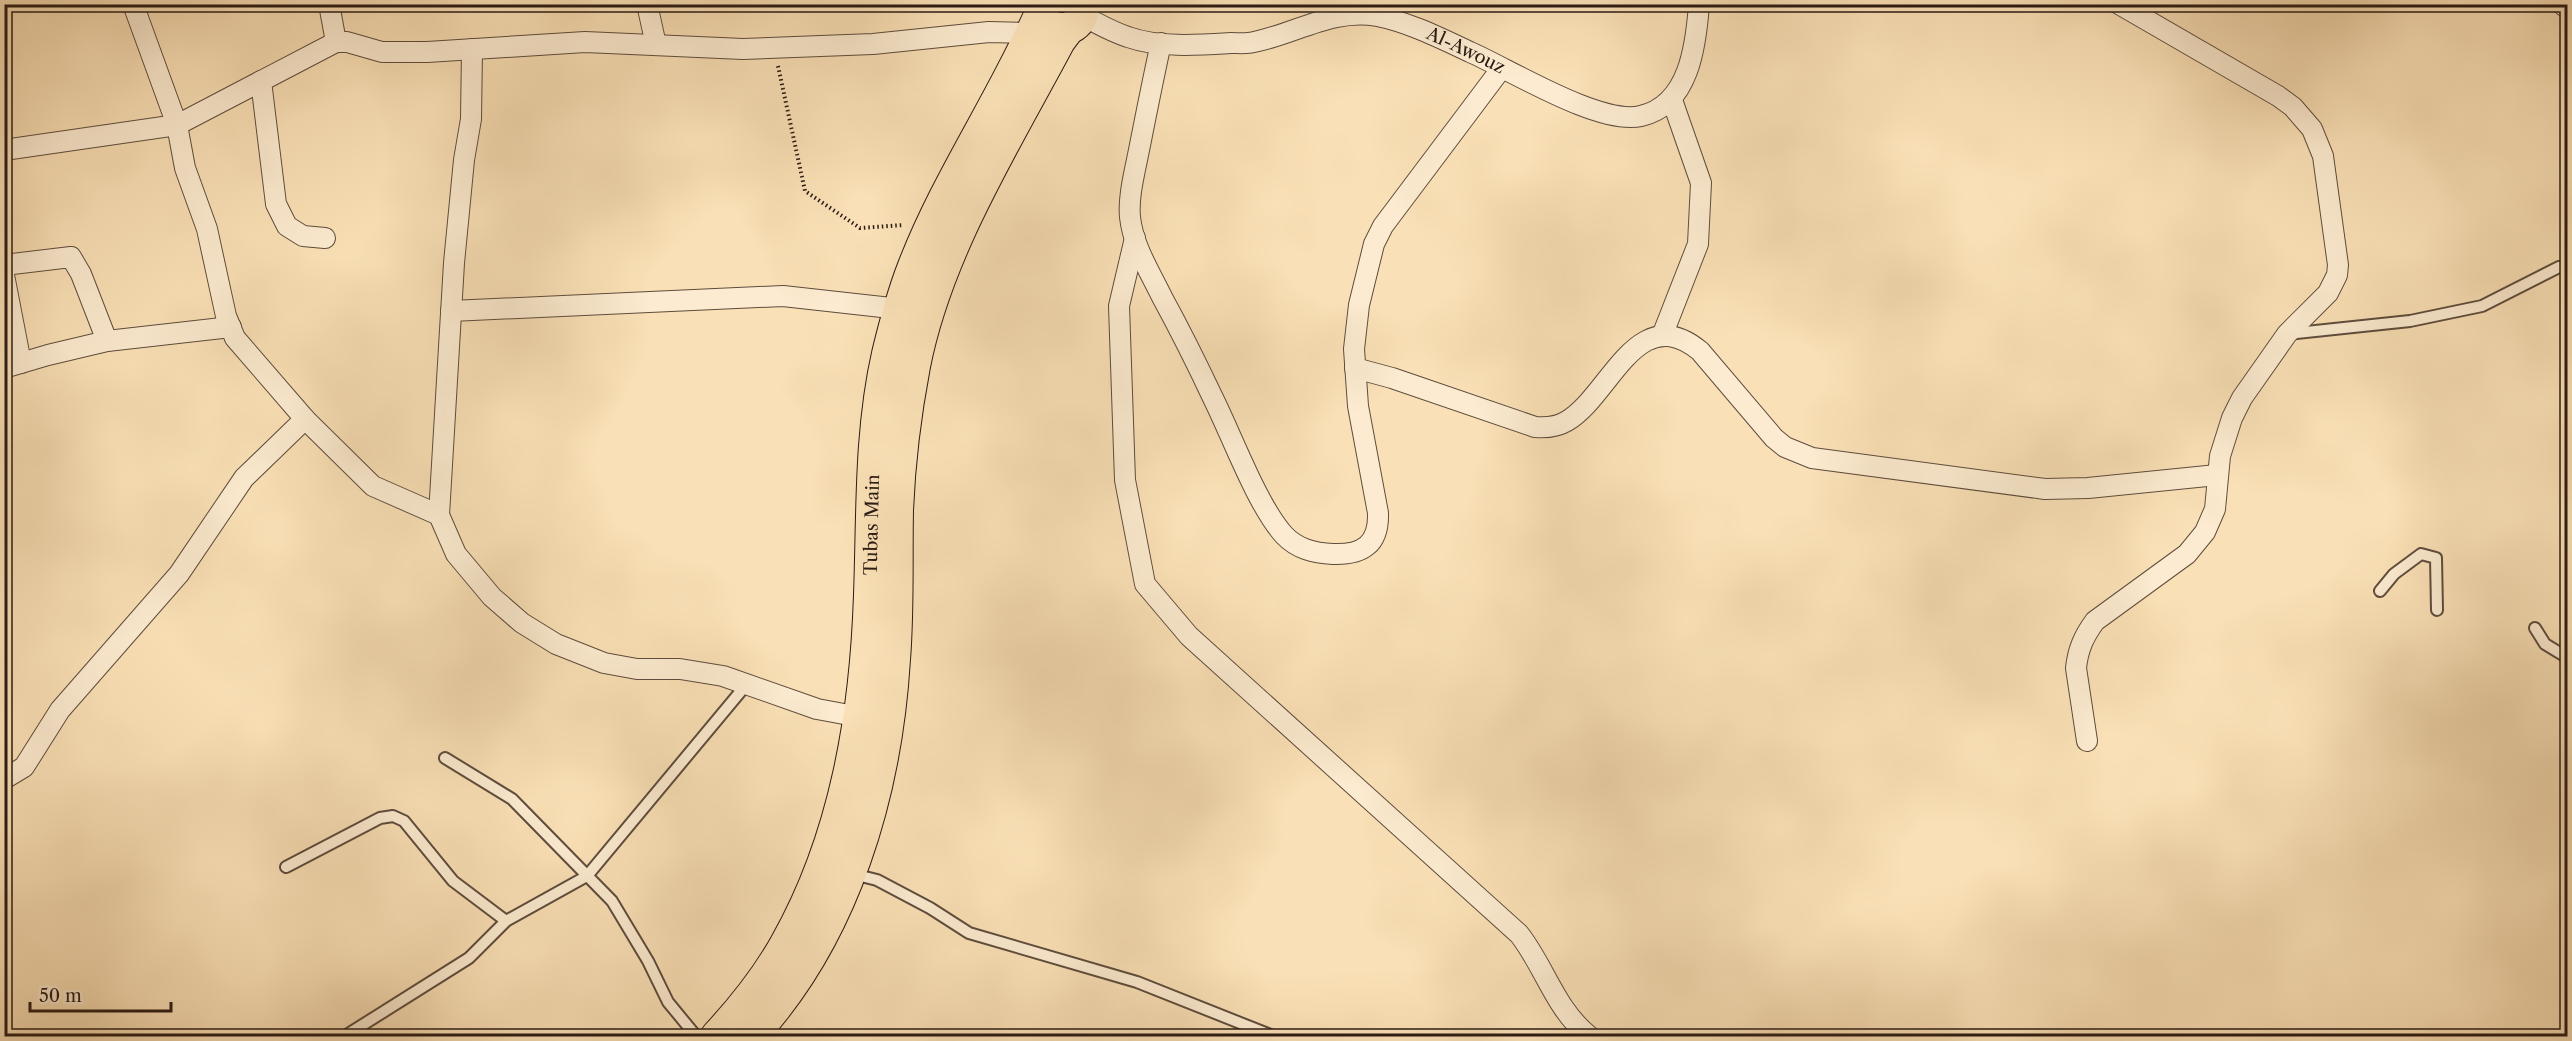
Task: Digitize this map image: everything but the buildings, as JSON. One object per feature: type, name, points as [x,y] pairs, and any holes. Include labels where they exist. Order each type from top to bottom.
[{"type":"main road","points":[[1038,17],[1048,25],[1061,30],[1078,16]]},
{"type":"main road","name":"Tubas Main","points":[[756,1026],[786,945],[823,866],[846,791],[894,661],[897,506],[906,413],[922,332],[940,275],[962,225],[1059,40],[1078,16]]},
{"type":"main road","name":"Tubas Main","points":[[717,1036],[756,1026],[788,992],[813,953],[834,912],[873,799],[874,719],[868,654],[871,499],[879,405],[888,356],[913,268],[1038,17]]},
{"type":"street","points":[[133,4],[177,125],[185,168],[207,229],[231,327],[236,338],[305,419],[373,486],[439,515]]},
{"type":"street","points":[[329,4],[336,42]]},
{"type":"street","points":[[647,4],[656,45]]},
{"type":"street","points":[[1662,336],[1698,244],[1701,183],[1672,100],[1679,90],[1692,57],[1699,4]]},
{"type":"street","points":[[2087,741],[2076,668],[2084,639],[2095,621],[2187,554],[2198,543],[2215,509],[2220,456],[2232,418],[2242,398],[2287,334],[2328,293],[2337,274],[2338,265],[2323,156],[2312,129],[2293,106],[2119,4]]},
{"type":"street","points":[[2562,4],[2568,9]]},
{"type":"street","name":"Al-Awouz","points":[[1078,16],[1128,38],[1161,43],[1253,43],[1334,17],[1374,15],[1398,21],[1471,52],[1526,82],[1617,117],[1638,117],[1649,114],[1672,100]]},
{"type":"street","points":[[4,150],[177,125],[336,42],[347,42],[382,52],[585,42],[774,48],[873,44],[989,32],[1038,17]]},
{"type":"street","points":[[1161,43],[1134,176],[1130,216],[1135,238],[1144,263],[1213,396],[1263,502],[1284,534],[1297,545],[1313,553],[1339,554],[1363,548],[1374,540],[1378,528],[1378,513],[1358,406],[1354,349],[1359,305],[1378,234],[1501,69]]},
{"type":"street","points":[[472,49],[471,119],[464,160],[451,311],[439,515],[456,554],[492,597],[522,623],[556,644],[604,663],[637,669],[680,669],[723,676],[817,709],[874,719]]},
{"type":"street","points":[[261,81],[276,204],[287,226],[303,236],[325,238]]},
{"type":"street","points":[[1135,238],[1119,306],[1125,480],[1145,584],[1189,636],[1519,934],[1542,967],[1565,1013],[1589,1036]]},
{"type":"street","points":[[4,265],[71,257],[81,274],[107,341]]},
{"type":"street","points":[[4,275],[13,366],[107,341],[231,327]]},
{"type":"street","points":[[451,311],[783,296],[900,309]]},
{"type":"street","points":[[1355,368],[1392,378],[1535,427],[1546,428],[1559,425],[1576,414],[1634,347],[1662,336],[1678,337],[1689,341],[1700,351],[1774,438],[1785,447],[1812,458],[2045,489],[2088,488],[2217,475]]},
{"type":"street","points":[[4,779],[24,767],[60,710],[179,574],[244,478],[305,419]]},
{"type":"lane","points":[[2287,334],[2410,321],[2482,306],[2559,267],[2568,266]]},
{"type":"lane","points":[[2380,591],[2394,574],[2421,554],[2436,558],[2437,610]]},
{"type":"lane","points":[[2535,628],[2545,644],[2568,658]]},
{"type":"lane","points":[[345,1036],[469,958],[506,921],[587,876],[746,685]]},
{"type":"lane","points":[[445,758],[512,799],[612,901],[648,961],[668,1002],[696,1036]]},
{"type":"lane","points":[[286,867],[380,818],[393,816],[404,820],[453,881],[506,921]]},
{"type":"lane","points":[[849,873],[877,880],[930,908],[969,933],[1137,982],[1273,1036]]},
{"type":"path","points":[[774,48],[805,191],[860,228],[902,227],[918,216],[936,218]]}]
